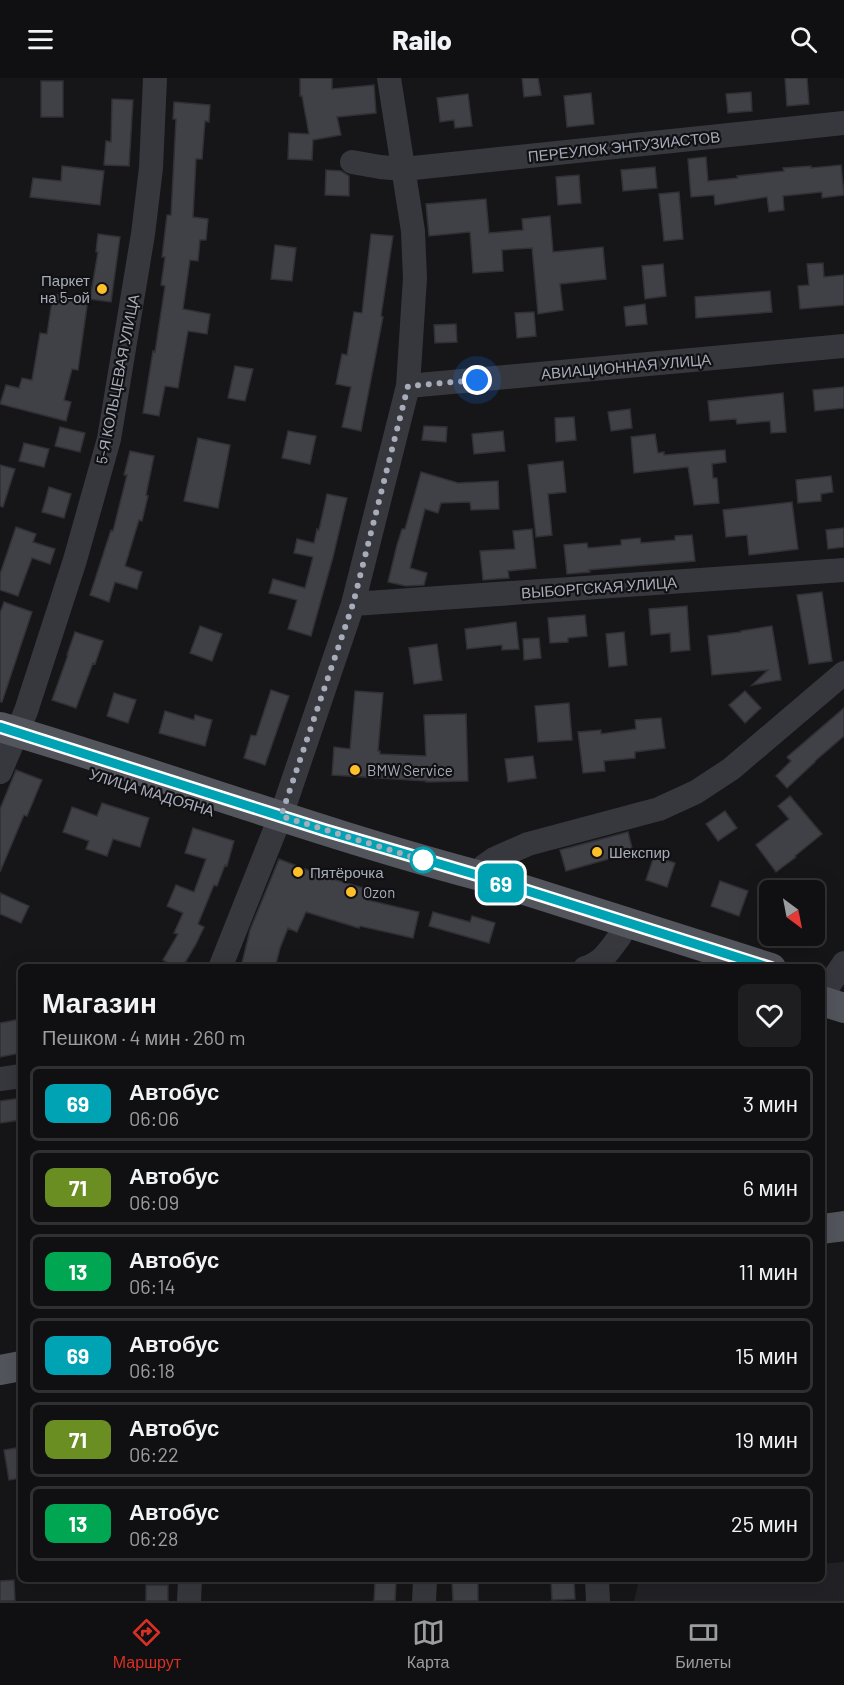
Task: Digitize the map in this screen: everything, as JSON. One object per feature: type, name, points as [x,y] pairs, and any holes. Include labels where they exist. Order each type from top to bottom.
[{"type":"main road","name":"УЛИЦА МАДОЯНА","points":[[6,745],[278,823],[477,875],[758,964]]},
{"type":"main road","name":"УЛИЦА МАДОЯНА","points":[[278,823],[705,964]]},
{"type":"main road","points":[[825,1229],[844,1226]]},
{"type":"main road","points":[[0,1370],[18,1367]]},
{"type":"street","name":"5-Я КОЛЬЦЕВАЯ УЛИЦА","points":[[6,745],[75,560],[108,439],[143,234],[151,168],[155,78]]},
{"type":"street","points":[[222,964],[278,823],[353,604],[408,386],[415,278],[413,231],[389,78]]},
{"type":"street","name":"ПЕРЕУЛОК ЭНТУЗИАСТОВ","points":[[352,162],[404,169],[844,123]]},
{"type":"street","name":"АВИАЦИОННАЯ УЛИЦА","points":[[408,386],[844,346]]},
{"type":"street","name":"ВЫБОРГСКАЯ УЛИЦА","points":[[353,604],[844,570]]},
{"type":"street","points":[[477,875],[494,859],[528,844],[659,809],[696,792],[731,770],[844,673]]},
{"type":"street","points":[[595,964],[605,957],[620,936]]},
{"type":"street","points":[[0,1079],[18,1076]]},
{"type":"street","points":[[189,1601],[190,1582]]},
{"type":"street","points":[[424,1601],[425,1582]]},
{"type":"street","points":[[597,1582],[598,1601]]},
{"type":"shaded area","points":[[844,1562],[844,1601],[634,1601],[639,1582],[825,1582],[825,1564]]},
{"type":"building","points":[[300,78],[332,78],[332,89],[374,85],[376,113],[337,117],[341,135],[313,140],[312,160],[288,159],[289,133],[309,134],[302,96],[300,96]]},
{"type":"building","points":[[522,78],[538,78],[541,95],[524,97]]},
{"type":"building","points":[[785,78],[807,78],[809,104],[787,106]]},
{"type":"building","points":[[41,81],[63,81],[63,117],[41,117]]},
{"type":"building","points":[[751,92],[752,111],[728,113],[726,94]]},
{"type":"building","points":[[591,93],[594,124],[567,127],[564,96]]},
{"type":"building","points":[[468,94],[472,126],[455,128],[454,120],[440,122],[437,98]]},
{"type":"building","points":[[112,99],[133,100],[129,166],[104,165],[106,141],[111,142]]},
{"type":"building","points":[[174,102],[210,105],[209,122],[205,121],[202,159],[196,159],[193,217],[208,219],[206,240],[200,240],[198,261],[190,260],[183,309],[210,314],[207,334],[188,331],[178,388],[165,386],[159,416],[143,413],[165,286],[161,285],[165,257],[162,257],[167,215],[171,215],[176,119],[173,119]]},
{"type":"building","points":[[706,157],[708,181],[784,171],[783,168],[841,165],[844,195],[822,198],[822,192],[783,196],[784,210],[769,212],[767,197],[715,205],[714,195],[691,197],[688,159]]},
{"type":"building","points":[[62,166],[104,171],[100,205],[30,197],[33,178],[61,181]]},
{"type":"building","points":[[655,167],[657,188],[623,191],[621,170]]},
{"type":"building","points":[[326,170],[341,171],[349,176],[349,196],[325,195]]},
{"type":"building","points":[[579,175],[581,203],[558,205],[556,177]]},
{"type":"building","points":[[679,192],[683,239],[664,241],[659,194]]},
{"type":"building","points":[[486,199],[489,233],[523,230],[522,219],[550,216],[553,252],[603,247],[606,279],[560,284],[563,310],[538,314],[532,248],[502,250],[503,271],[473,273],[470,232],[429,236],[426,204]]},
{"type":"building","points":[[98,234],[120,237],[111,302],[90,299],[98,252],[96,252]]},
{"type":"building","points":[[371,234],[393,236],[381,316],[383,317],[361,431],[342,427],[351,387],[336,384],[342,354],[347,355],[354,312],[362,313]]},
{"type":"building","points":[[275,245],[296,248],[292,281],[271,279]]},
{"type":"building","points":[[823,263],[824,277],[844,275],[844,305],[800,309],[798,286],[809,285],[807,264]]},
{"type":"building","points":[[663,264],[666,296],[645,299],[642,266]]},
{"type":"building","points":[[770,291],[772,312],[696,318],[695,297]]},
{"type":"building","points":[[53,294],[88,299],[78,370],[72,369],[64,400],[71,402],[66,421],[0,404],[6,385],[19,388],[22,378],[32,380],[40,333],[47,334]]},
{"type":"building","points":[[645,304],[647,324],[626,326],[624,307]]},
{"type":"building","points":[[534,312],[536,336],[517,338],[515,313]]},
{"type":"building","points":[[456,324],[457,342],[435,343],[434,325]]},
{"type":"building","points":[[235,366],[253,369],[245,401],[228,398]]},
{"type":"building","points":[[844,387],[844,408],[815,411],[813,390]]},
{"type":"building","points":[[783,393],[786,432],[771,433],[770,421],[737,424],[736,419],[710,421],[708,401]]},
{"type":"building","points":[[630,409],[632,428],[611,431],[608,412]]},
{"type":"building","points":[[574,417],[576,440],[556,442],[555,418]]},
{"type":"building","points":[[424,426],[447,427],[446,442],[422,440]]},
{"type":"building","points":[[60,427],[85,433],[80,452],[55,446]]},
{"type":"building","points":[[288,431],[316,436],[310,464],[282,458]]},
{"type":"building","points":[[503,431],[505,451],[474,454],[472,434]]},
{"type":"building","points":[[655,434],[658,453],[664,452],[664,455],[725,450],[726,462],[712,464],[713,478],[717,478],[719,503],[694,505],[688,467],[634,473],[631,437]]},
{"type":"building","points":[[198,438],[230,445],[218,508],[184,501]]},
{"type":"building","points":[[24,443],[49,449],[44,467],[19,461]]},
{"type":"building","points":[[130,451],[154,456],[142,521],[139,520],[125,566],[142,572],[137,589],[115,582],[109,602],[90,595],[111,530],[113,531],[127,475],[124,475]]},
{"type":"building","points":[[563,461],[566,492],[548,494],[552,535],[536,537],[528,465]]},
{"type":"building","points":[[0,465],[15,469],[3,507],[0,506]]},
{"type":"building","points":[[421,472],[458,483],[498,481],[499,509],[471,510],[470,502],[441,503],[438,513],[425,509],[410,568],[427,573],[424,585],[406,586],[388,582],[397,545],[402,529],[405,529]]},
{"type":"building","points":[[831,476],[833,492],[821,494],[821,501],[798,503],[796,480]]},
{"type":"building","points":[[49,487],[71,494],[64,518],[42,512]]},
{"type":"building","points":[[327,494],[347,498],[311,636],[288,629],[297,600],[269,593],[273,579],[305,588],[313,557],[294,553],[297,539],[314,543]]},
{"type":"building","points":[[792,502],[798,549],[749,555],[747,535],[726,537],[723,510]]},
{"type":"building","points":[[16,527],[36,534],[33,542],[55,549],[50,564],[32,558],[18,596],[0,590],[0,574]]},
{"type":"building","points":[[844,528],[844,547],[828,549],[826,530]]},
{"type":"building","points":[[532,529],[536,568],[508,571],[509,578],[483,580],[480,551],[515,549],[513,531]]},
{"type":"building","points":[[692,535],[695,561],[567,574],[564,545],[587,543],[588,548],[621,545],[621,540],[640,538],[641,543],[675,540],[675,536]]},
{"type":"building","points":[[822,592],[832,661],[809,664],[797,595]]},
{"type":"building","points":[[4,602],[32,612],[2,702],[0,702],[0,613]]},
{"type":"building","points":[[687,606],[690,650],[671,652],[670,633],[651,635],[649,609]]},
{"type":"building","points":[[585,615],[587,636],[568,638],[568,642],[550,643],[548,618]]},
{"type":"building","points":[[516,622],[519,649],[502,650],[502,645],[467,649],[465,629]]},
{"type":"building","points":[[200,626],[222,634],[212,661],[190,653]]},
{"type":"building","points":[[772,626],[781,680],[752,685],[768,670],[712,675],[708,636]]},
{"type":"building","points":[[75,632],[103,641],[76,708],[52,700]]},
{"type":"building","points":[[624,632],[627,665],[609,667],[606,634]]},
{"type":"building","points":[[539,638],[541,658],[524,660],[523,639]]},
{"type":"building","points":[[437,644],[442,680],[414,684],[409,648]]},
{"type":"building","points":[[271,690],[289,696],[265,765],[244,758],[251,735],[256,736]]},
{"type":"building","points":[[355,691],[383,693],[378,751],[380,754],[426,756],[424,715],[466,714],[468,781],[426,782],[332,775],[334,747],[350,749]]},
{"type":"building","points":[[745,691],[761,708],[745,723],[729,705]]},
{"type":"building","points":[[114,693],[136,700],[128,723],[107,716]]},
{"type":"building","points":[[569,703],[572,740],[538,742],[535,706]]},
{"type":"building","points":[[844,708],[844,736],[787,788],[776,776],[791,761],[787,757]]},
{"type":"building","points":[[165,711],[194,720],[195,715],[212,720],[205,746],[159,733]]},
{"type":"building","points":[[661,718],[665,748],[635,752],[635,758],[604,761],[605,771],[583,773],[578,732],[601,730],[601,734],[636,729],[635,720]]},
{"type":"building","points":[[533,756],[536,778],[508,782],[505,759]]},
{"type":"building","points":[[16,770],[42,780],[27,816],[24,815],[0,872],[0,809]]},
{"type":"building","points":[[790,796],[822,834],[776,872],[756,845],[789,819],[778,806]]},
{"type":"building","points":[[102,803],[149,818],[140,847],[113,839],[107,856],[86,849],[89,841],[63,832],[72,807],[97,816]]},
{"type":"building","points":[[725,811],[737,828],[718,841],[706,824]]},
{"type":"building","points":[[193,828],[234,841],[227,866],[225,865],[217,886],[214,885],[198,924],[204,927],[196,944],[184,964],[170,964],[163,960],[178,934],[174,933],[183,913],[167,906],[176,885],[194,892],[206,859],[185,853]]},
{"type":"building","points":[[628,832],[633,852],[566,871],[560,850]]},
{"type":"building","points":[[654,856],[675,863],[667,887],[646,880]]},
{"type":"building","points":[[279,859],[323,876],[370,890],[367,900],[419,912],[413,938],[360,926],[359,928],[306,912],[297,932],[288,928],[276,964],[242,963],[250,930]]},
{"type":"building","points":[[720,881],[748,891],[739,916],[711,906]]},
{"type":"building","points":[[0,893],[29,906],[21,923],[0,914]]},
{"type":"building","points":[[433,912],[470,922],[472,916],[495,923],[489,943],[429,926]]},
{"type":"building","points":[[18,1020],[18,1054],[0,1057],[0,1023]]},
{"type":"building","points":[[18,1098],[18,1120],[0,1123],[0,1101]]},
{"type":"building","points":[[18,1448],[18,1478],[9,1480],[4,1450]]},
{"type":"building","points":[[14,1580],[15,1601],[0,1601],[0,1581]]},
{"type":"building","points":[[375,1582],[396,1583],[395,1601],[374,1601]]},
{"type":"building","points":[[551,1582],[574,1582],[575,1599],[552,1600]]},
{"type":"building","points":[[452,1583],[478,1583],[478,1601],[453,1601]]},
{"type":"building","points":[[146,1585],[168,1585],[168,1601],[146,1601]]},
{"type":"bus line","name":"69","points":[[0,727],[758,964]]},
{"type":"place","name":"Паркет на 5-ой","points":[[102,289]]},
{"type":"place","name":"BMW Service","points":[[355,770]]},
{"type":"place","name":"Шекспир","points":[[597,852]]},
{"type":"place","name":"Пятёрочка","points":[[298,872]]},
{"type":"place","name":"Ozon","points":[[351,892]]},
{"type":"route","points":[[423,860],[432,863],[281,816],[353,604],[408,386],[477,380]]}]
